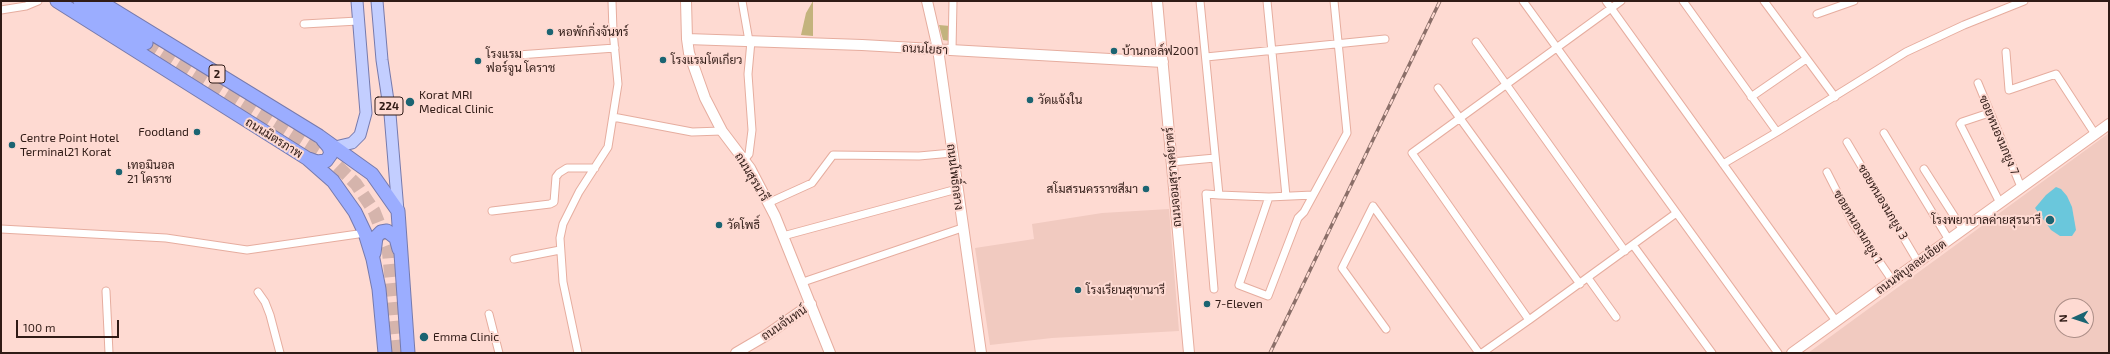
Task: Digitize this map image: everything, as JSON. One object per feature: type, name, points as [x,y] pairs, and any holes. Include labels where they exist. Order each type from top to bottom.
[{"type":"highway","name":"ถนนมิตรภาพ","points":[[57,1],[308,159],[333,181],[344,195],[365,233],[374,259],[379,289],[385,353]]},
{"type":"highway","points":[[80,1],[146,43]]},
{"type":"highway","name":"ถนนมิตรภาพ","points":[[99,1],[336,147],[372,174],[398,211]]},
{"type":"highway","points":[[308,159],[323,162],[326,161],[331,154],[329,147],[319,136]]},
{"type":"highway","points":[[398,211],[408,353]]},
{"type":"highway","points":[[374,259],[376,237],[380,232],[387,231],[396,238],[402,258]]},
{"type":"main road","name":"224","points":[[336,147],[352,143],[360,135],[366,113],[357,1]]},
{"type":"main road","name":"224","points":[[377,1],[382,60],[390,114],[398,211]]},
{"type":"main road","name":"ถนนสุรนารี","points":[[686,1],[687,39],[696,75],[722,131],[744,160],[768,202],[803,282],[830,353]]},
{"type":"main road","name":"ถนนโพธิ์กลาง","points":[[926,1],[938,50],[962,228],[981,353]]},
{"type":"main road","name":"ถนนจอมสุรางค์ยาตร์","points":[[1157,1],[1189,353]]},
{"type":"main road","name":"ถนนโยธา","points":[[687,39],[952,50],[1163,62]]},
{"type":"main road","name":"ถนนพิบูลละเอียด","points":[[1792,353],[2109,124]]},
{"type":"main road","name":"ถนนจันทน์","points":[[740,352],[811,304]]},
{"type":"street","points":[[1,10],[26,6],[38,1]]},
{"type":"street","points":[[578,353],[563,282],[560,238],[566,217],[578,192],[608,146],[618,84],[612,1]]},
{"type":"street","points":[[742,1],[750,41],[748,74],[752,130],[749,154],[744,160]]},
{"type":"street","points":[[952,50],[953,1]]},
{"type":"street","points":[[1200,1],[1219,195]]},
{"type":"street","points":[[1267,1],[1286,196]]},
{"type":"street","points":[[1269,197],[1239,285],[1268,296],[1298,218],[1304,212],[1347,133],[1334,1]]},
{"type":"street","points":[[1523,1],[1778,353]]},
{"type":"street","points":[[1606,1],[1836,321]]},
{"type":"street","points":[[1529,320],[1412,153],[1621,1]]},
{"type":"street","points":[[1683,1],[1777,132]]},
{"type":"street","points":[[1764,1],[1835,97]]},
{"type":"street","points":[[1817,14],[1854,1]]},
{"type":"street","points":[[1723,164],[1835,97],[1906,52],[1964,25],[2024,1]]},
{"type":"street","points":[[304,24],[358,21]]},
{"type":"street","points":[[1206,57],[1338,42],[1385,39]]},
{"type":"street","points":[[1476,42],[1625,251]]},
{"type":"street","points":[[518,55],[615,48]]},
{"type":"street","points":[[2006,52],[2009,90],[2056,74],[2095,134]]},
{"type":"street","points":[[1751,97],[1806,59]]},
{"type":"street","name":"ซอยหนองนกยูง 7","points":[[1978,83],[1989,113],[2022,187]]},
{"type":"street","points":[[1438,88],[1580,284]]},
{"type":"street","points":[[1989,113],[1960,124],[2000,203]]},
{"type":"street","points":[[613,117],[692,132],[722,131]]},
{"type":"street","points":[[1884,133],[1948,240]]},
{"type":"street","name":"ซอยหนองนกยูง 3","points":[[1847,142],[1918,262]]},
{"type":"street","points":[[768,202],[812,183],[833,155],[919,156],[952,153]]},
{"type":"street","points":[[1172,162],[1215,158]]},
{"type":"street","points":[[492,211],[550,204],[554,202],[556,177],[559,173],[567,168],[595,168]]},
{"type":"street","points":[[1924,169],[1963,230]]},
{"type":"street","name":"ซอยหนองนกยูง 1","points":[[1826,172],[1853,223],[1892,280]]},
{"type":"street","points":[[783,236],[957,188]]},
{"type":"street","points":[[1214,289],[1206,194],[1269,197],[1313,195]]},
{"type":"street","points":[[1386,329],[1342,268],[1373,206],[1479,353]]},
{"type":"street","points":[[1482,353],[1676,214]]},
{"type":"street","points":[[803,282],[962,228]]},
{"type":"street","points":[[1,229],[166,238],[247,250],[365,233]]},
{"type":"street","points":[[1633,245],[1712,353]]},
{"type":"street","points":[[514,259],[560,250]]},
{"type":"street","points":[[1588,278],[1616,317]]},
{"type":"street","points":[[106,291],[109,353]]},
{"type":"street","points":[[258,292],[265,302],[270,315],[280,353]]},
{"type":"street","points":[[489,314],[499,353]]},
{"type":"shaded area","points":[[813,1],[813,36],[801,35],[806,13]]},
{"type":"shaded area","points":[[939,25],[950,26],[950,41],[943,40]]},
{"type":"shaded area","name":"โรงพยาบาลค่ายสุรนารี","points":[[2109,133],[2109,353],[1808,353]]},
{"type":"shaded area","name":"โรงเรียนสุขานารี","points":[[1169,209],[1179,331],[1052,338],[990,345],[975,248],[1034,239],[1032,224],[1102,213]]},
{"type":"water","points":[[2056,187],[2061,189],[2067,196],[2072,207],[2076,230],[2072,236],[2060,236],[2051,230],[2035,208],[2046,195]]},
{"type":"tunnel","points":[[146,43],[329,158],[356,184],[374,211],[388,247],[398,353]]},
{"type":"railway","points":[[1270,353],[1440,1]]},
{"type":"place","name":"หอพักกิ่งจันทร์","points":[[550,32]]},
{"type":"place","name":"บ้านกอล์ฟ2001","points":[[1114,51]]},
{"type":"place","name":"โรงแรมโตเกียว","points":[[663,60]]},
{"type":"place","name":"โรงแรม ฟอร์จูน โคราช","points":[[478,61]]},
{"type":"place","name":"วัดแจ้งใน","points":[[1030,100]]},
{"type":"place","name":"Korat MRI Medical Clinic","points":[[410,102]]},
{"type":"place","name":"Foodland","points":[[197,132]]},
{"type":"place","name":"Centre Point Hotel Terminal21 Korat","points":[[12,145]]},
{"type":"place","name":"เทอมินอล 21 โคราช","points":[[119,172]]},
{"type":"place","name":"สโมสรนครราชสีมา","points":[[1146,189]]},
{"type":"place","name":"โรงพยาบาลค่ายสุรนารี","points":[[2050,220]]},
{"type":"place","name":"วัดโพธิ์","points":[[719,225]]},
{"type":"place","name":"โรงเรียนสุขานารี","points":[[1078,290]]},
{"type":"place","name":"7-Eleven","points":[[1207,304]]},
{"type":"place","name":"Emma Clinic","points":[[424,337]]}]
